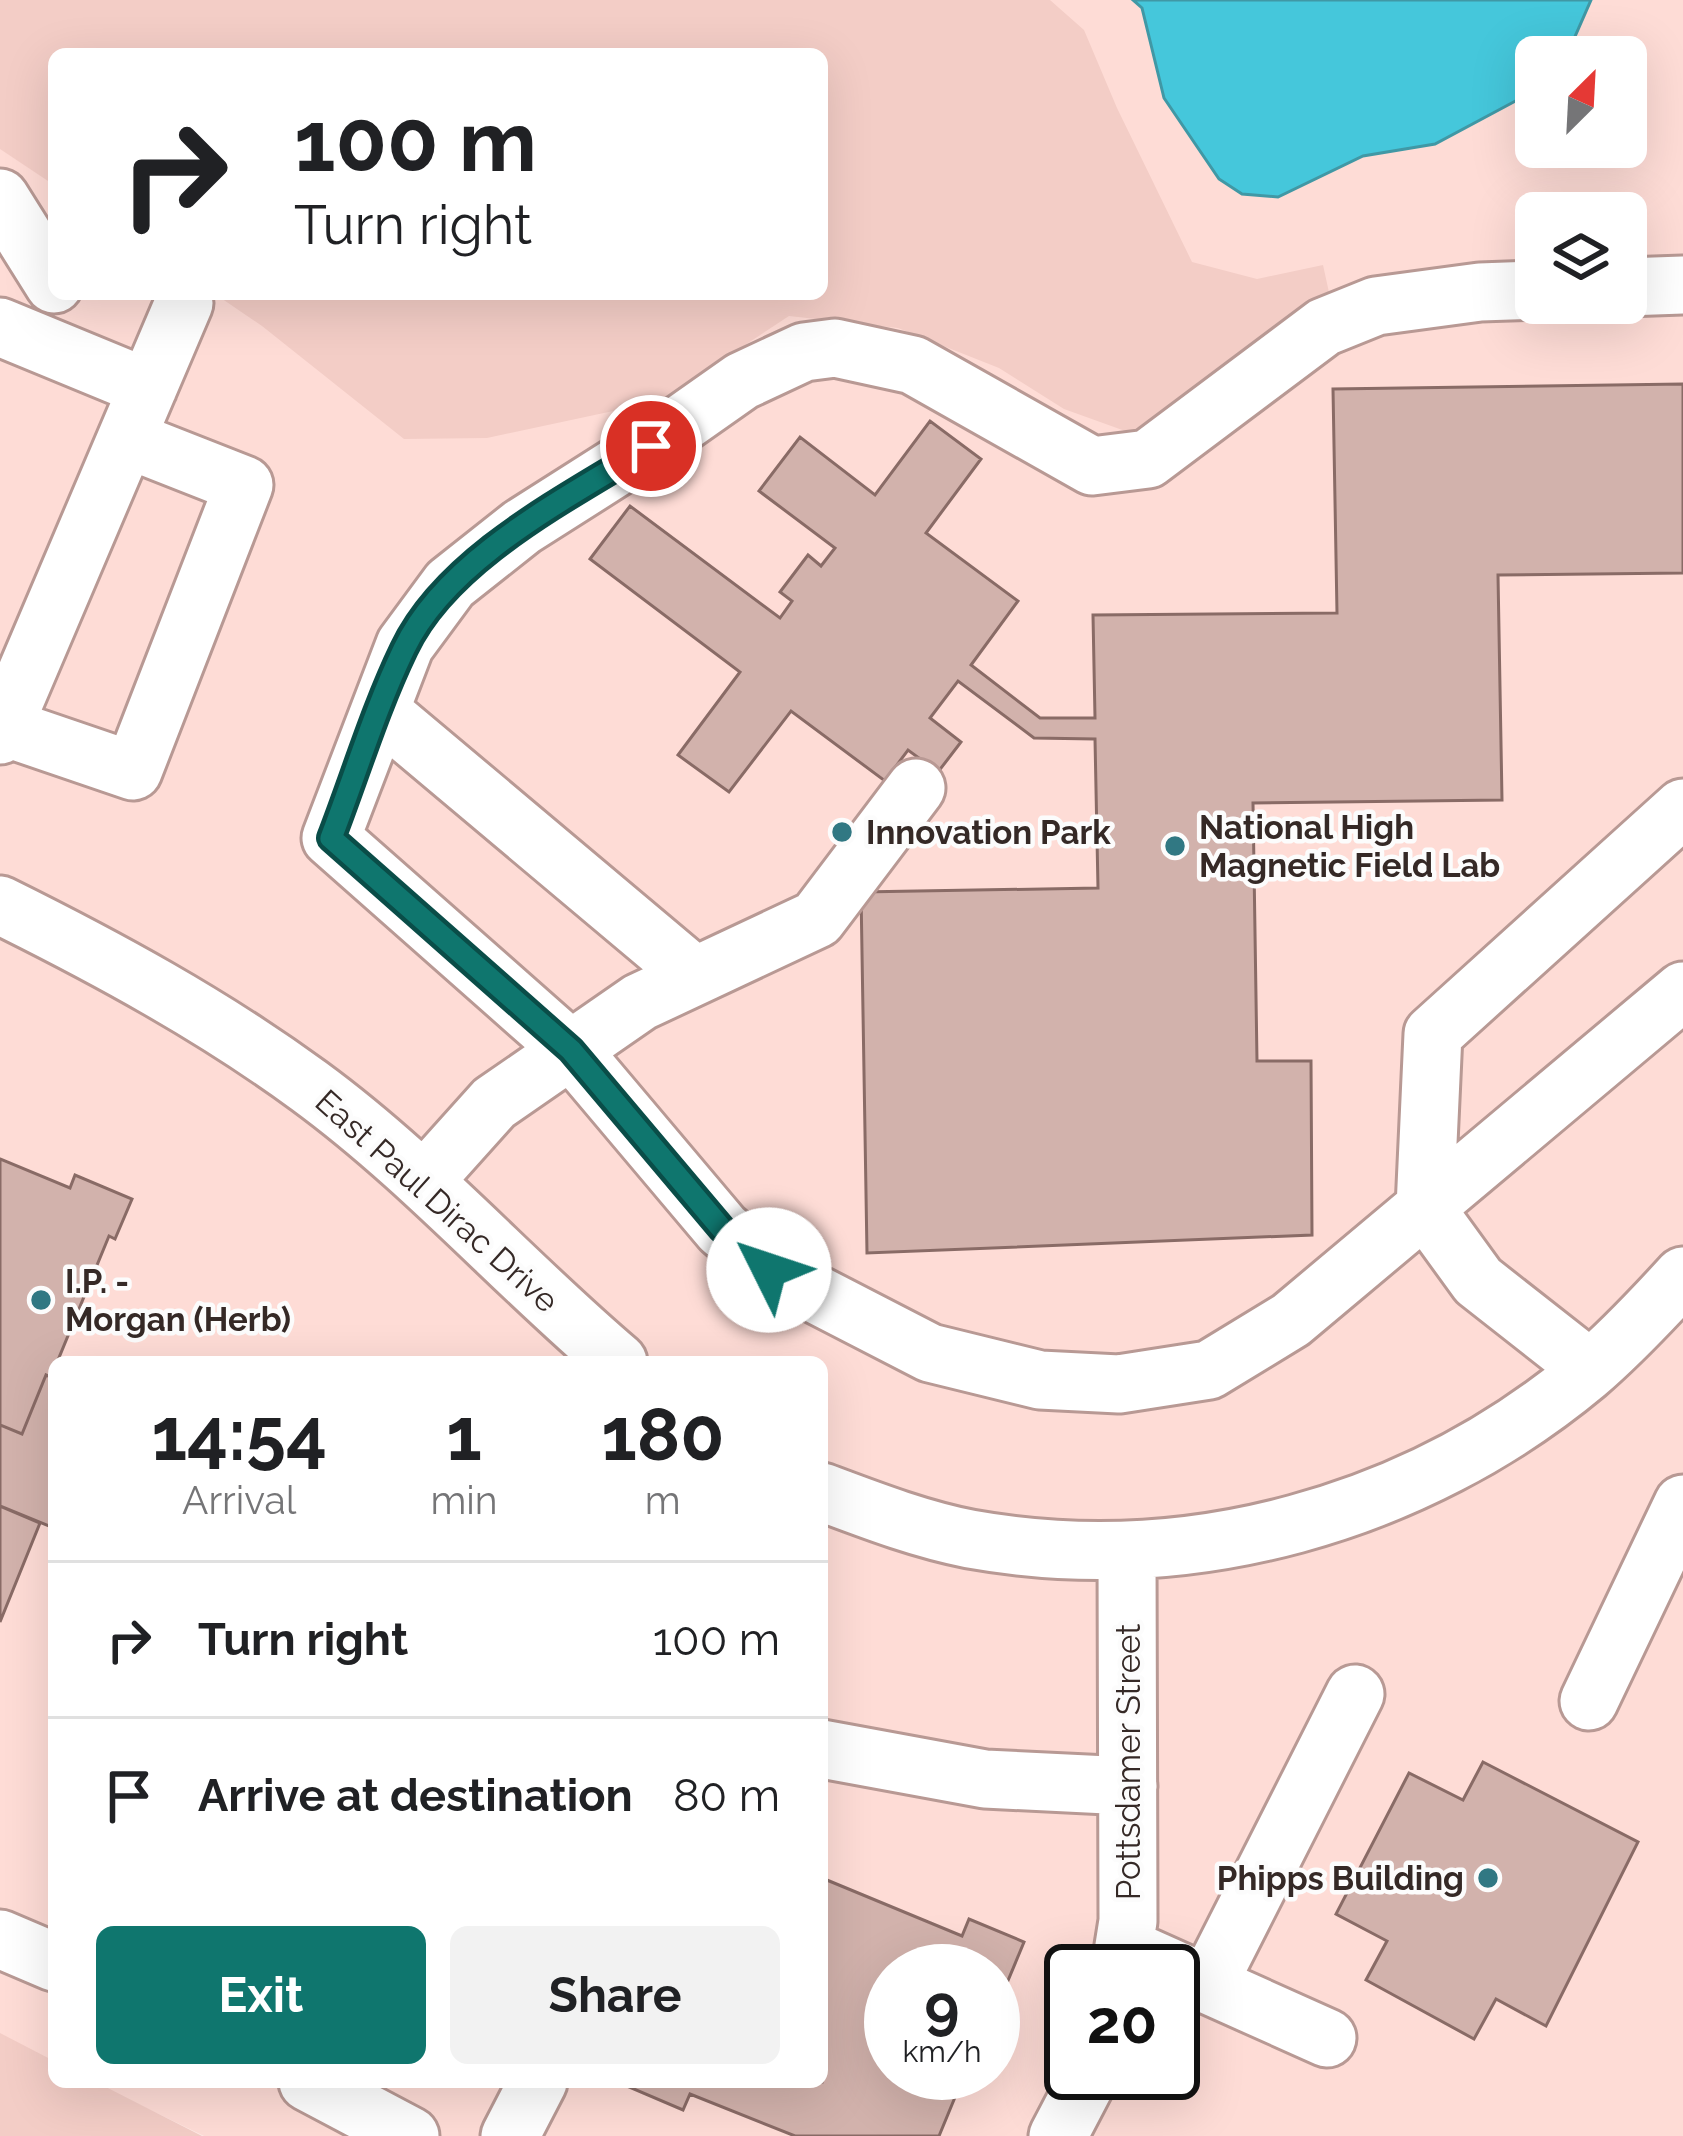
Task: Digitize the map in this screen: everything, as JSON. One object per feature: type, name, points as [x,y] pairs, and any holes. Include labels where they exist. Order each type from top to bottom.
[{"type":"street","points":[[0,198],[48,274]]},
{"type":"street","points":[[1647,286],[1683,285]]},
{"type":"street","points":[[1515,291],[1376,306],[1324,327],[1148,459],[1092,466],[913,364],[835,347],[804,352],[742,381],[651,446],[523,527],[450,584],[405,645],[331,838],[571,1050],[722,1229],[769,1270],[930,1353],[1040,1380],[1119,1384],[1209,1370],[1291,1320],[1683,991]]},
{"type":"street","points":[[64,300],[89,340],[91,364]]},
{"type":"street","points":[[0,327],[91,364],[137,413],[244,485],[133,771],[2,731],[137,413],[184,303]]},
{"type":"street","points":[[380,711],[695,976]]},
{"type":"street","points":[[424,1181],[494,1102],[640,1002],[818,919],[916,788]]},
{"type":"street","points":[[1590,1369],[1478,1281],[1425,1208],[1433,1034],[1683,808]]},
{"type":"street","name":"East Paul Dirac Drive","points":[[0,905],[203,1013],[311,1088],[424,1181],[612,1356]]},
{"type":"street","points":[[828,1494],[884,1516],[969,1538],[1127,1552],[1266,1534],[1356,1506],[1481,1447],[1590,1369],[1683,1276]]},
{"type":"street","points":[[1589,1701],[1683,1504]]},
{"type":"street","name":"Pottsdamer Street","points":[[1124,1944],[1127,1552]]},
{"type":"street","points":[[1208,1984],[1355,1694]]},
{"type":"street","points":[[828,1750],[985,1779],[1127,1786]]},
{"type":"street","points":[[0,1939],[48,1959]]},
{"type":"street","points":[[1200,1982],[1327,2038]]},
{"type":"street","points":[[333,2088],[410,2136]]},
{"type":"street","points":[[510,2136],[535,2088]]},
{"type":"street","points":[[1058,2136],[1077,2100]]},
{"type":"shaded area","name":"Innovation Park","points":[[0,0],[1683,0],[1683,2136],[204,2136],[105,2088],[828,2088],[828,1356],[48,1356],[48,2060],[0,2036]]},
{"type":"shaded area","points":[[0,0],[1050,0],[1084,30],[1192,262],[1257,279],[1323,265],[1330,297],[1139,436],[1064,409],[999,368],[898,328],[789,316],[660,401],[487,438],[404,439],[224,300],[828,300],[828,48],[48,48],[48,181],[0,149]]},
{"type":"shaded area","points":[[0,2033],[48,2058],[48,2088],[108,2088],[202,2136],[0,2136]]},
{"type":"water","points":[[1133,0],[1591,0],[1575,36],[1515,36],[1515,101],[1435,144],[1363,156],[1278,197],[1242,194],[1219,179],[1164,98],[1142,8]]},
{"type":"building","name":"National High Magnetic Field Lab","points":[[1683,384],[1683,573],[1498,575],[1502,800],[1253,803],[1257,1061],[1311,1061],[1312,1235],[867,1253],[861,892],[1098,888],[1095,739],[1034,738],[958,681],[930,718],[961,742],[938,772],[908,750],[885,781],[791,711],[729,792],[678,755],[740,672],[590,559],[630,506],[780,618],[792,601],[780,592],[808,555],[821,566],[835,548],[759,491],[800,437],[875,495],[930,421],[981,459],[926,533],[1018,601],[971,665],[1040,718],[1095,718],[1093,615],[1337,613],[1333,389]]},
{"type":"building","name":"I.P. - Morgan (Herb)","points":[[0,1159],[70,1188],[75,1175],[132,1199],[115,1239],[109,1236],[60,1356],[48,1356],[48,1376],[22,1434],[0,1425]]},
{"type":"building","points":[[48,1376],[48,1526],[0,1506],[0,1425],[22,1434]]},
{"type":"building","points":[[0,1506],[40,1523],[0,1622]]},
{"type":"building","name":"Phipps Building","points":[[1483,1762],[1638,1842],[1546,2026],[1496,1999],[1474,2039],[1366,1980],[1387,1941],[1336,1914],[1409,1773],[1463,1800]]},
{"type":"building","points":[[828,1880],[962,1936],[969,1919],[1024,1942],[1020,1952],[1020,1944],[864,1944],[864,2100],[954,2100],[939,2136],[795,2136],[690,2094],[683,2110],[631,2088],[828,2088]]},
{"type":"place","name":"Innovation Park","points":[[842,832]]},
{"type":"place","name":"National High Magnetic Field Lab","points":[[1175,846]]},
{"type":"place","name":"I.P. - Morgan (Herb)","points":[[41,1300]]},
{"type":"place","name":"Phipps Building","points":[[1488,1878]]},
{"type":"route","points":[[651,446],[523,527],[450,584],[405,645],[331,838],[571,1050],[722,1229],[769,1270]]}]
